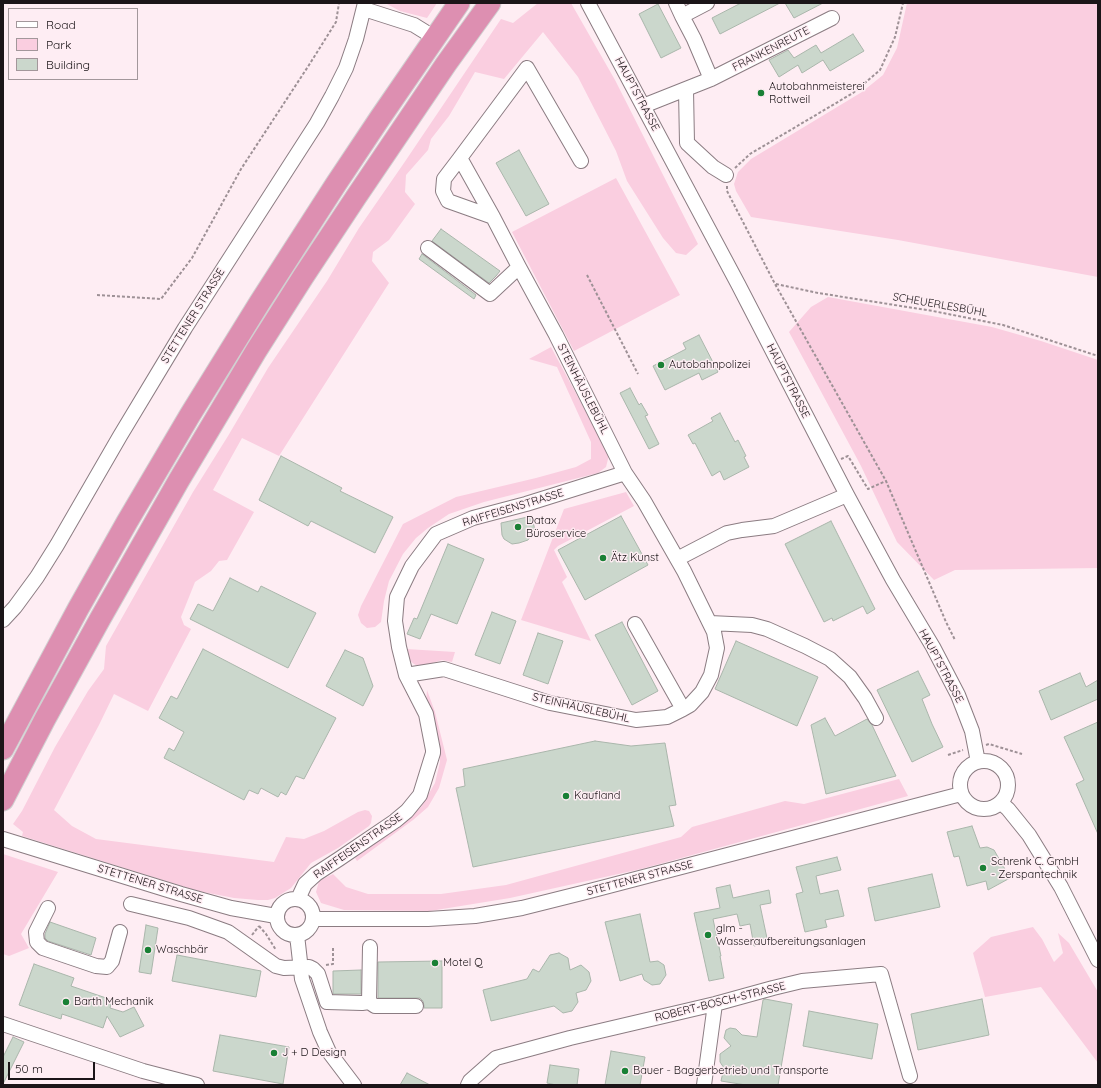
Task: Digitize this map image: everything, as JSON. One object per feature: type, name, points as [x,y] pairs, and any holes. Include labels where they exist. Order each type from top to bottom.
[{"type":"highway","points":[[3,749],[89,589],[193,409],[310,224],[380,118],[459,3]]},
{"type":"highway","points":[[3,800],[45,719],[100,619],[179,480],[256,351],[356,197],[446,64],[490,3]]},
{"type":"street","name":"HAUPTSTRASSE","points":[[588,3],[734,277],[847,495],[958,695],[972,731],[978,762]]},
{"type":"street","points":[[676,3],[694,39],[711,79]]},
{"type":"street","points":[[682,16],[706,3]]},
{"type":"street","points":[[365,6],[414,24],[435,38]]},
{"type":"street","name":"STETTENER STRASSE","points":[[3,620],[15,607],[37,577],[185,328],[317,123],[346,68],[365,6]]},
{"type":"street","name":"FRANKENREUTE","points":[[643,106],[711,79],[832,18]]},
{"type":"street","points":[[493,217],[448,201],[443,191],[444,180],[527,68],[582,161]]},
{"type":"street","points":[[686,90],[687,143],[713,167],[726,175]]},
{"type":"street","name":"STEINHÄUSLEBÜHL","points":[[406,675],[444,669],[550,703],[636,720],[667,717],[690,705],[702,692],[711,675],[717,648],[714,632],[710,623],[677,559],[644,501],[625,473],[556,335],[460,158]]},
{"type":"street","points":[[428,248],[490,294],[519,266]]},
{"type":"street","name":"RAIFFEISENSTRASSE","points":[[298,899],[305,884],[316,874],[395,821],[420,795],[433,750],[426,714],[406,675],[399,648],[395,621],[397,597],[412,566],[436,534],[473,518],[526,504],[625,473]]},
{"type":"street","points":[[677,559],[727,533],[774,526],[847,495]]},
{"type":"street","points":[[710,623],[752,626],[767,629],[830,659],[850,677],[865,698],[876,718]]},
{"type":"street","points":[[635,624],[683,709]]},
{"type":"street","points":[[978,762],[991,762],[1002,769],[1006,774],[1009,786],[1008,793],[1001,803],[995,808],[987,810],[971,806],[965,801],[961,794],[960,780],[963,774],[972,764],[978,762]]},
{"type":"street","name":"STETTENER STRASSE","points":[[312,919],[428,919],[475,916],[522,908],[582,894],[961,794]]},
{"type":"street","points":[[1001,803],[1008,809],[1029,835],[1060,887],[1098,960]]},
{"type":"street","name":"STETTENER STRASSE","points":[[3,839],[188,896],[231,908],[276,916]]},
{"type":"street","points":[[292,899],[298,899],[308,904],[311,909],[313,914],[311,925],[303,933],[297,935],[288,934],[279,926],[276,916],[281,904],[292,899]]},
{"type":"street","points":[[131,904],[189,918],[228,932],[276,966],[284,968],[301,967],[313,969],[318,974],[327,1002],[369,1002],[375,1006],[416,1006]]},
{"type":"street","points":[[48,908],[36,932],[37,942],[43,948],[96,966],[107,967],[112,961],[120,932]]},
{"type":"street","points":[[297,935],[302,979],[320,1032],[329,1052],[354,1085]]},
{"type":"street","points":[[369,1002],[370,947]]},
{"type":"street","name":"ROBERT-BOSCH-STRASSE","points":[[468,1085],[470,1081],[496,1058],[570,1038],[716,1004],[802,981],[881,974],[910,1076]]},
{"type":"street","points":[[704,1085],[716,1004]]},
{"type":"street","points":[[3,1024],[143,1070],[197,1085]]},
{"type":"path","points":[[97,295],[160,299],[192,258],[241,169],[310,65],[336,22],[339,3]]},
{"type":"path","points":[[903,3],[895,37],[880,70],[853,93],[750,154],[726,175],[727,191],[775,284],[886,481],[955,640]]},
{"type":"path","points":[[587,275],[638,374]]},
{"type":"path","name":"SCHEUERLESBÜHL","points":[[775,284],[818,293],[933,311],[1003,325],[1098,356]]},
{"type":"path","points":[[831,464],[848,456],[868,488],[886,481]]},
{"type":"path","points":[[322,965],[333,964],[333,948]]},
{"type":"green space","points":[[385,3],[437,3],[427,18],[400,11]]},
{"type":"green space","points":[[538,3],[571,3],[615,80],[698,244],[686,255],[676,253],[663,238],[627,181],[616,151],[578,77],[543,32],[504,79],[475,72],[449,116],[431,139],[428,150],[406,175],[405,192],[415,204],[389,240],[373,252],[372,261],[389,283],[279,456],[242,438],[213,490],[254,512],[227,560],[219,561],[211,571],[195,582],[181,617],[184,625],[191,629],[148,711],[114,694],[54,810],[72,826],[96,839],[274,862],[286,837],[304,839],[324,831],[358,812],[365,810],[369,811],[372,816],[371,823],[338,848],[311,863],[291,888],[275,898],[268,900],[234,898],[198,891],[22,836],[23,832],[13,824],[22,811],[55,747],[88,691],[104,669],[106,646],[193,492],[268,368],[327,281],[359,228],[501,19],[513,23]]},
{"type":"green space","points":[[907,3],[1098,3],[1098,277],[898,240],[751,217],[736,191],[734,184],[738,172],[751,159],[862,92],[883,75],[897,48]]},
{"type":"green space","points":[[616,178],[680,295],[574,351],[512,232]]},
{"type":"green space","points":[[828,297],[992,327],[1098,360],[1098,568],[955,570],[934,580],[897,542],[861,466],[789,332],[811,307]]},
{"type":"green space","points":[[551,347],[609,455],[606,467],[598,473],[484,502],[449,514],[428,528],[416,538],[403,554],[389,581],[381,622],[375,627],[367,628],[361,623],[358,615],[361,606],[403,524],[456,497],[576,467],[591,459],[591,442],[557,367],[529,359]]},
{"type":"green space","points":[[626,492],[634,506],[558,546],[554,550],[567,577],[562,582],[591,641],[521,620],[564,509]]},
{"type":"green space","points":[[406,649],[455,652],[452,662],[442,660],[420,667],[409,660]]},
{"type":"green space","points":[[427,690],[435,712],[447,760],[439,788],[428,807],[413,820],[357,861],[355,858],[421,807],[435,783],[440,762],[440,745],[426,703]]},
{"type":"green space","points":[[899,779],[908,796],[641,869],[510,898],[430,911],[344,910],[321,903],[316,892],[319,881],[333,874],[346,887],[368,894],[441,894],[506,885],[681,837],[692,827],[785,801],[804,804]]},
{"type":"green space","points":[[3,854],[58,872],[21,934],[29,948],[9,956],[3,954]]},
{"type":"green space","points":[[1033,927],[1042,939],[1054,962],[1063,953],[1058,933],[1069,943],[1098,992],[1098,1063],[1041,987],[985,997],[973,953],[991,937]]},
{"type":"building","points":[[741,3],[780,3],[720,34],[712,18]]},
{"type":"building","points":[[785,3],[823,3],[794,18]]},
{"type":"building","points":[[658,4],[681,48],[661,58],[639,14]]},
{"type":"building","points":[[853,34],[864,51],[830,71],[823,60],[802,73],[798,65],[779,77],[769,60],[788,50],[794,58],[816,45],[821,53]]},
{"type":"building","points":[[519,150],[549,204],[526,216],[496,163]]},
{"type":"building","points":[[441,229],[500,271],[489,283],[432,241]]},
{"type":"building","points":[[422,254],[476,295],[474,299],[419,259]]},
{"type":"building","points":[[699,335],[718,372],[702,380],[699,373],[665,390],[653,366],[686,349],[683,343]]},
{"type":"building","points":[[630,388],[639,405],[641,403],[648,415],[645,416],[659,444],[649,449],[620,393]]},
{"type":"building","points":[[720,413],[735,442],[738,440],[746,456],[744,457],[749,467],[724,480],[720,471],[712,476],[695,443],[693,444],[688,435],[713,421],[711,418]]},
{"type":"building","points":[[281,456],[342,488],[340,491],[393,517],[375,553],[311,521],[308,526],[259,500]]},
{"type":"building","name":"Datax Büroservice","points":[[532,516],[535,531],[528,540],[512,544],[504,539],[502,535],[501,523]]},
{"type":"building","name":"Ätz Kunst","points":[[621,516],[648,565],[585,600],[558,550]]},
{"type":"building","points":[[831,521],[875,609],[867,614],[863,606],[833,621],[832,618],[824,622],[785,544]]},
{"type":"building","points":[[448,544],[484,559],[457,624],[431,614],[420,639],[407,634],[414,618],[417,619]]},
{"type":"building","points":[[230,578],[258,592],[261,586],[316,613],[288,668],[190,619],[198,604],[213,611]]},
{"type":"building","points":[[492,612],[516,621],[500,664],[475,655]]},
{"type":"building","points":[[622,622],[658,691],[632,705],[595,635]]},
{"type":"building","points":[[538,633],[563,641],[548,684],[523,675]]},
{"type":"building","points":[[736,641],[818,677],[797,726],[715,689]]},
{"type":"building","points":[[203,649],[336,718],[304,779],[296,776],[286,795],[281,792],[278,797],[261,788],[258,794],[249,790],[244,800],[164,758],[169,748],[174,751],[184,732],[159,718],[171,696],[177,699]]},
{"type":"building","points":[[345,650],[363,658],[373,686],[363,706],[326,686]]},
{"type":"building","points":[[918,671],[930,695],[922,699],[943,747],[912,762],[877,690]]},
{"type":"building","points":[[1080,673],[1086,687],[1098,680],[1098,699],[1051,720],[1039,691]]},
{"type":"building","points":[[825,718],[835,736],[867,719],[872,725],[896,776],[826,794],[811,725]]},
{"type":"building","points":[[1098,722],[1098,834],[1076,784],[1084,780],[1064,737]]},
{"type":"building","name":"Kaufland","points":[[595,741],[631,746],[665,743],[676,805],[669,806],[674,826],[473,867],[456,788],[465,786],[463,769]]},
{"type":"building","name":"Schrenk C. GmbH - Zerspantechnik","points":[[972,826],[980,848],[987,847],[994,850],[1010,878],[988,890],[986,881],[967,886],[959,856],[954,857],[947,832]]},
{"type":"building","points":[[837,857],[841,870],[816,876],[820,894],[838,890],[844,916],[825,920],[827,927],[805,932],[796,894],[803,892],[796,867]]},
{"type":"building","points":[[932,874],[940,907],[875,921],[868,888]]},
{"type":"building","points":[[730,885],[733,898],[769,890],[771,903],[760,905],[768,943],[754,946],[750,924],[740,926],[737,914],[713,919],[724,978],[709,981],[694,913],[720,908],[716,888]]},
{"type":"building","points":[[640,914],[650,962],[658,961],[664,965],[666,975],[660,984],[652,985],[644,980],[642,974],[620,981],[605,922]]},
{"type":"building","points":[[50,922],[96,938],[91,955],[48,941],[45,938],[45,934]]},
{"type":"building","name":"Waschbär","points":[[146,925],[158,928],[151,974],[139,972]]},
{"type":"building","points":[[559,953],[568,958],[570,970],[581,965],[589,972],[591,981],[586,990],[576,993],[578,1002],[572,1011],[563,1013],[554,1006],[491,1021],[483,990],[527,979],[533,969],[539,972],[550,955]]},
{"type":"building","points":[[177,955],[261,971],[256,997],[172,981]]},
{"type":"building","points":[[442,961],[442,1008],[424,1008],[423,1001],[420,998],[378,998],[378,962]]},
{"type":"building","name":"Barth Mechanik","points":[[34,964],[74,978],[71,986],[112,1000],[110,1008],[123,1012],[134,1007],[144,1026],[120,1037],[107,1016],[103,1028],[62,1014],[61,1019],[19,1005]]},
{"type":"building","points":[[361,970],[361,994],[333,994],[333,971]]},
{"type":"building","points":[[765,999],[792,1004],[778,1085],[746,1085],[721,1081],[724,1068],[720,1062],[720,1054],[731,1046],[724,1038],[726,1030],[730,1028],[736,1029],[742,1035],[757,1037],[763,1000]]},
{"type":"building","points":[[982,999],[989,1035],[918,1050],[911,1014]]},
{"type":"building","points":[[809,1011],[878,1024],[872,1059],[803,1046]]},
{"type":"building","points":[[220,1035],[289,1047],[283,1084],[213,1071]]},
{"type":"building","points":[[13,1037],[24,1042],[3,1084],[3,1057]]},
{"type":"building","name":"Bauer - Baggerbetrieb und Transporte","points":[[611,1051],[645,1057],[640,1085],[605,1085]]},
{"type":"building","points":[[550,1065],[579,1069],[577,1085],[556,1085],[547,1083]]},
{"type":"building","points":[[407,1073],[430,1085],[400,1085]]},
{"type":"place","name":"Autobahnmeisterei Rottweil","points":[[761,93]]},
{"type":"place","name":"Autobahnpolizei","points":[[661,365]]},
{"type":"place","name":"Datax Büroservice","points":[[518,527]]},
{"type":"place","name":"Ätz Kunst","points":[[603,558]]},
{"type":"place","name":"Kaufland","points":[[566,796]]},
{"type":"place","name":"Schrenk C. GmbH - Zerspantechnik","points":[[983,868]]},
{"type":"place","name":"glm - Wasseraufbereitungsanlagen","points":[[708,935]]},
{"type":"place","name":"Waschbär","points":[[148,950]]},
{"type":"place","name":"Motel Q","points":[[435,963]]},
{"type":"place","name":"Barth Mechanik","points":[[66,1002]]},
{"type":"place","name":"J + D Design","points":[[274,1053]]},
{"type":"place","name":"Bauer - Baggerbetrieb und Transporte","points":[[625,1071]]}]
